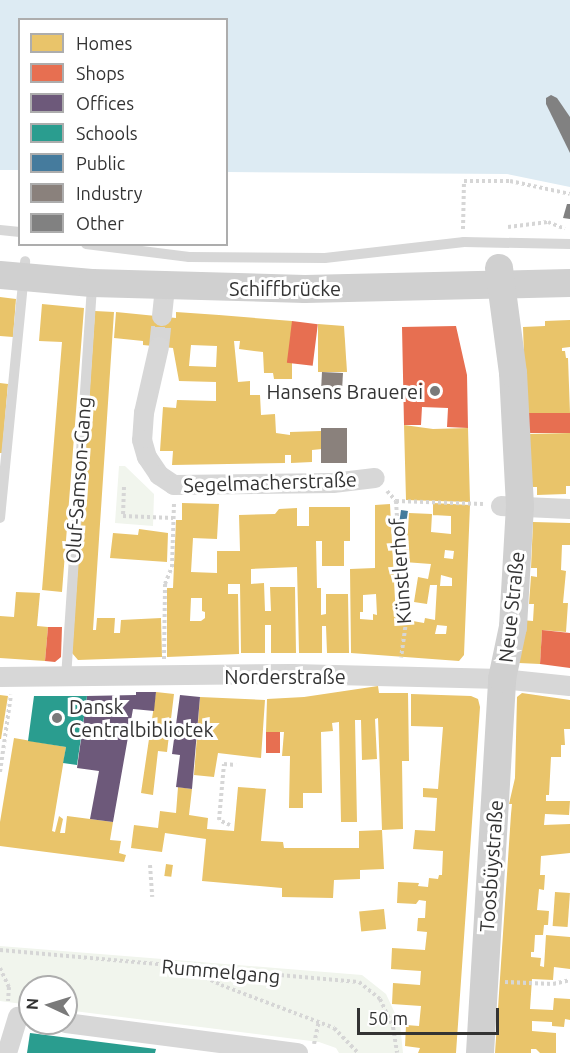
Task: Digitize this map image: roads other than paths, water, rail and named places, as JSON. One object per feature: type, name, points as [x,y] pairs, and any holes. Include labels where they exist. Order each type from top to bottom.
[{"type":"main road","name":"Schiffbrücke","points":[[12,268],[92,283],[305,289],[500,277],[570,265]]},
{"type":"main road","name":"Schiffbrücke","points":[[12,268],[166,269],[500,277],[570,283]]},
{"type":"main road","name":"Neue Straße","points":[[500,277],[495,372],[511,506],[513,627],[502,679]]},
{"type":"main road","name":"Toosbüystraße","points":[[480,1053],[502,679]]},
{"type":"street","points":[[162,316],[165,286]]},
{"type":"street","name":"Segelmacherstraße","points":[[159,346],[144,414],[142,440],[147,457],[159,475],[174,484],[333,483],[375,478]]},
{"type":"street","points":[[511,506],[570,509]]},
{"type":"street","name":"Norderstraße","points":[[0,677],[292,674],[502,679],[570,686]]},
{"type":"street","points":[[7,1053],[14,1017]]},
{"type":"street","points":[[78,1025],[181,1045],[298,1053]]},
{"type":"lane","points":[[0,230],[18,231]]},
{"type":"lane","name":"Schiffbrücke","points":[[102,246],[189,257],[325,258],[464,242],[570,244]]},
{"type":"lane","points":[[0,518],[12,268]]},
{"type":"lane","name":"Oluf-Samson-Gang","points":[[66,678],[92,283]]},
{"type":"tunnel","points":[[159,347],[162,316]]},
{"type":"place","name":"Hansens Brauerei","points":[[435,391]]},
{"type":"place","name":"Dansk Centralbibliotek","points":[[57,718]]}]
